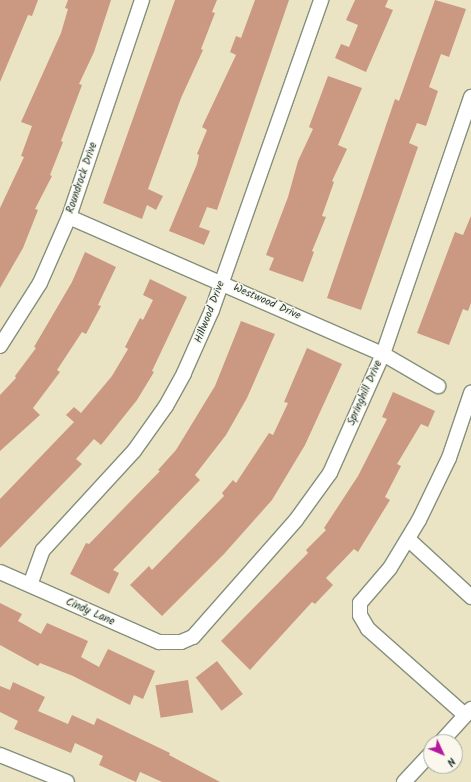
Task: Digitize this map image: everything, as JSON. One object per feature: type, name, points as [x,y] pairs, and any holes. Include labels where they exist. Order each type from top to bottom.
[{"type":"street","name":"Roundrock Drive","points":[[0,346],[40,283],[69,217],[142,0]]},
{"type":"street","name":"Hillwood Drive","points":[[30,585],[39,557],[50,541],[134,451],[166,406],[194,353],[221,282],[321,0]]},
{"type":"street","name":"Springhill Drive","points":[[181,642],[193,637],[242,583],[296,520],[330,473],[383,354],[471,97]]},
{"type":"street","name":"Westwood Drive","points":[[69,217],[221,282],[383,354],[438,386]]},
{"type":"street","points":[[447,734],[468,712],[368,628],[360,615],[360,603],[390,568],[408,538],[449,458],[471,393]]},
{"type":"street","points":[[408,538],[471,597]]},
{"type":"street","name":"Cindy Lane","points":[[0,572],[159,642],[181,642]]},
{"type":"street","points":[[0,755],[67,782]]},
{"type":"street","points":[[404,782],[423,762]]},
{"type":"building","points":[[0,0],[38,0],[32,16],[28,15],[0,82]]},
{"type":"building","points":[[68,0],[111,0],[94,52],[79,84],[82,85],[61,141],[63,142],[50,175],[52,176],[35,209],[38,210],[23,248],[0,288],[0,208],[24,157],[21,156],[32,126],[21,122],[61,33],[68,9],[65,8]]},
{"type":"building","points":[[175,0],[217,0],[212,12],[215,13],[201,49],[203,50],[181,98],[148,189],[163,196],[156,210],[147,205],[142,219],[103,203]]},
{"type":"building","points":[[255,0],[289,0],[217,210],[207,207],[199,227],[210,231],[204,245],[169,231],[197,164],[199,155],[197,154],[207,130],[202,127],[236,55],[230,52],[236,36],[241,38]]},
{"type":"building","points":[[355,0],[388,0],[385,7],[393,10],[366,72],[335,58],[341,44],[349,47],[358,25],[346,20]]},
{"type":"building","points":[[435,0],[466,9],[449,57],[441,54],[429,87],[438,91],[426,126],[417,123],[409,143],[418,147],[361,310],[327,298],[395,99],[399,101]]},
{"type":"building","points":[[328,76],[362,88],[338,145],[347,149],[332,181],[334,182],[322,216],[326,217],[312,251],[314,252],[303,282],[269,270],[274,258],[266,255],[288,197],[298,161],[313,129],[309,127]]},
{"type":"building","points":[[471,216],[471,303],[468,311],[463,309],[449,345],[417,333],[455,232],[463,235]]},
{"type":"building","points":[[85,252],[116,267],[98,305],[101,306],[86,334],[82,332],[57,370],[60,372],[33,408],[40,415],[0,451],[0,395],[16,378],[15,376],[36,348],[34,347],[72,282]]},
{"type":"building","points":[[150,279],[187,297],[152,371],[154,372],[137,400],[101,445],[94,439],[76,459],[82,464],[0,548],[0,499],[74,422],[66,415],[74,407],[81,413],[112,376],[128,349],[125,347],[140,318],[143,320],[153,300],[143,295]]},
{"type":"building","points":[[241,321],[275,334],[247,398],[226,435],[195,475],[200,480],[113,570],[119,573],[109,594],[70,574],[86,543],[89,544],[160,471],[158,470],[176,450],[215,386]]},
{"type":"building","points":[[307,348],[342,364],[305,445],[272,500],[224,554],[162,616],[130,585],[149,566],[152,570],[224,496],[222,493],[233,480],[236,483],[269,433],[273,435],[288,403],[284,402]]},
{"type":"building","points":[[393,392],[435,411],[428,427],[421,424],[397,464],[401,466],[385,497],[390,500],[358,552],[354,549],[326,578],[333,585],[315,604],[312,602],[250,670],[221,641],[308,553],[306,550],[326,530],[324,528],[358,476],[387,419],[382,417]]},
{"type":"building","points":[[0,603],[22,614],[18,621],[41,634],[47,623],[88,641],[81,657],[99,667],[108,649],[155,671],[143,699],[134,695],[130,705],[73,676],[40,663],[38,666],[0,645]]},
{"type":"building","points":[[217,661],[243,694],[222,711],[196,678]]},
{"type":"building","points":[[188,680],[193,713],[161,718],[155,685]]},
{"type":"building","points":[[13,682],[45,697],[38,711],[68,724],[72,715],[94,725],[97,718],[170,753],[169,755],[220,782],[162,782],[140,772],[136,782],[99,765],[103,756],[75,743],[71,753],[14,729],[18,721],[0,712],[0,686],[10,690]]}]
